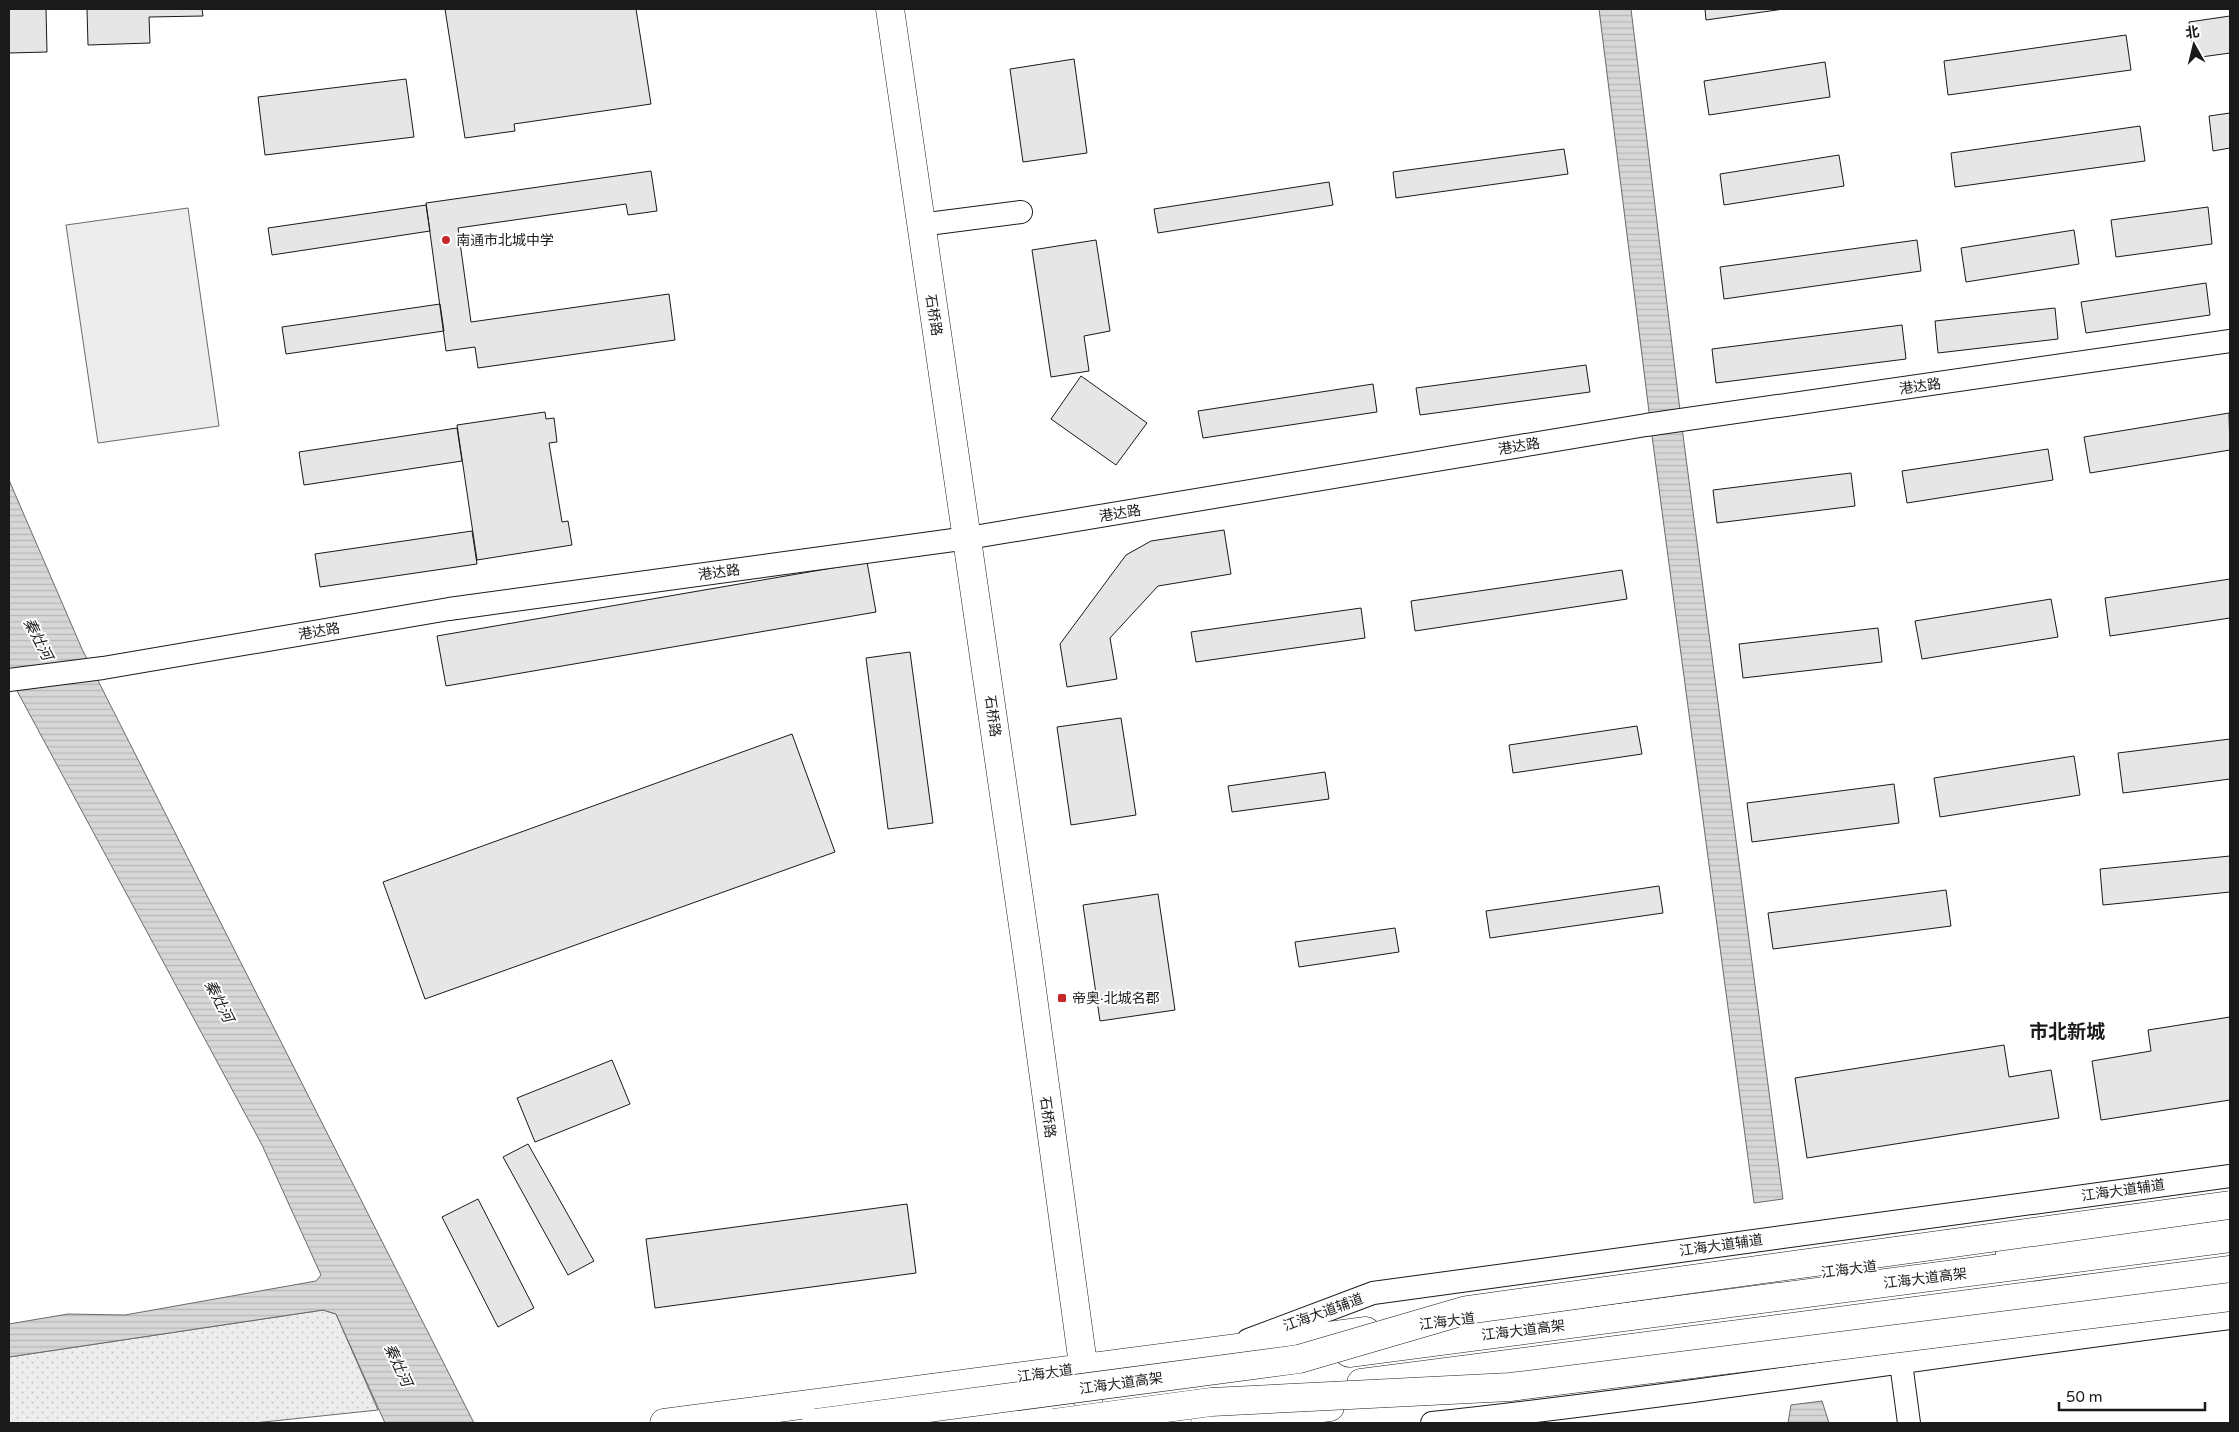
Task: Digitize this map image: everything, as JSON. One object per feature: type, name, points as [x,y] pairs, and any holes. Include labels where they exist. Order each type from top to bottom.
[{"type":"main road","name":"石桥路","points":[[890,9],[930,224]]},
{"type":"main road","name":"石桥路","points":[[908,9],[930,224],[975,537],[1040,925],[1092,1366],[1092,1423]]},
{"type":"main road","points":[[1299,1359],[1467,1310],[2230,1205]]},
{"type":"main road","name":"江海大道","points":[[664,1423],[1092,1366],[2230,1221]]},
{"type":"main road","name":"江海大道高架","points":[[816,1423],[2230,1238]]},
{"type":"main road","points":[[1208,1413],[2230,1270]]},
{"type":"main road","points":[[1208,1413],[2230,1288]]},
{"type":"main road","points":[[1054,1423],[1208,1413],[1510,1387],[2230,1297]]},
{"type":"main road","name":"石桥路","points":[[1092,1366],[1108,1423]]},
{"type":"street","points":[[930,224],[1021,212]]},
{"type":"street","name":"港达路","points":[[9,680],[103,668],[449,609],[975,537],[1646,425],[2230,341]]},
{"type":"street","name":"江海大道辅道","points":[[1221,1350],[1373,1293],[2230,1176]]},
{"type":"street","points":[[1432,1423],[1590,1406],[2046,1341],[2230,1318]]},
{"type":"street","points":[[1901,1363],[1909,1423]]},
{"type":"shaded area","points":[[188,208],[219,426],[98,443],[66,225]]},
{"type":"shaded area","points":[[323,1310],[336,1314],[378,1410],[254,1423],[9,1423],[9,1357]]},
{"type":"water","points":[[1599,9],[1631,9],[1683,435],[1783,1199],[1754,1203],[1652,436]]},
{"type":"water","name":"秦灶河","points":[[9,480],[82,649],[474,1423],[385,1423],[336,1314],[323,1310],[9,1357],[9,1324],[68,1314],[125,1315],[316,1281],[321,1275],[262,1145],[9,676]]},
{"type":"water","points":[[1822,1401],[1829,1423],[1788,1423],[1791,1405]]},
{"type":"building","points":[[9,9],[46,9],[47,52],[9,53]]},
{"type":"building","points":[[87,9],[202,9],[203,16],[149,17],[150,43],[88,45]]},
{"type":"building","points":[[445,9],[636,9],[651,104],[514,124],[515,131],[465,138]]},
{"type":"building","points":[[1705,9],[1784,9],[1706,20]]},
{"type":"building","points":[[2230,16],[2230,53],[2194,58],[2189,22]]},
{"type":"building","points":[[2126,35],[2131,70],[1948,95],[1944,61]]},
{"type":"building","points":[[1074,59],[1087,153],[1023,162],[1010,69]]},
{"type":"building","points":[[1825,62],[1830,97],[1709,115],[1704,81]]},
{"type":"building","points":[[406,79],[414,137],[265,155],[258,97]]},
{"type":"building","points":[[2230,113],[2230,148],[2213,151],[2209,116]]},
{"type":"building","points":[[2140,126],[2145,161],[1955,187],[1951,153]]},
{"type":"building","points":[[1564,149],[1568,174],[1396,198],[1393,172]]},
{"type":"building","points":[[1839,155],[1844,186],[1724,205],[1720,174]]},
{"type":"building","points":[[651,171],[657,211],[628,215],[626,204],[458,228],[471,322],[669,294],[675,340],[478,368],[475,347],[446,351],[426,203]]},
{"type":"building","points":[[1329,182],[1333,205],[1158,233],[1154,209]]},
{"type":"building","points":[[426,205],[430,231],[272,255],[268,228]]},
{"type":"building","points":[[2208,207],[2212,244],[2116,257],[2111,220]]},
{"type":"building","points":[[2074,230],[2079,264],[1966,282],[1961,248]]},
{"type":"building","points":[[1096,240],[1110,331],[1084,336],[1089,371],[1051,377],[1032,250]]},
{"type":"building","points":[[1917,240],[1921,271],[1724,299],[1720,267]]},
{"type":"building","points":[[2206,283],[2210,315],[2086,333],[2081,302]]},
{"type":"building","points":[[440,304],[444,331],[286,354],[282,327]]},
{"type":"building","points":[[2055,308],[2058,339],[1938,353],[1935,321]]},
{"type":"building","points":[[1902,325],[1906,359],[1716,383],[1712,349]]},
{"type":"building","points":[[1586,365],[1590,392],[1420,415],[1416,388]]},
{"type":"building","points":[[1081,376],[1147,423],[1116,465],[1051,419]]},
{"type":"building","points":[[1373,384],[1377,412],[1203,438],[1198,411]]},
{"type":"building","points":[[545,412],[546,419],[554,418],[557,442],[549,443],[562,522],[568,521],[572,545],[477,560],[457,425]]},
{"type":"building","points":[[2229,413],[2230,450],[2090,473],[2084,437]]},
{"type":"building","points":[[457,428],[462,461],[304,485],[299,452]]},
{"type":"building","points":[[2048,449],[2053,480],[1907,503],[1902,471]]},
{"type":"building","points":[[1851,473],[1855,506],[1717,523],[1713,490]]},
{"type":"building","points":[[1224,530],[1231,574],[1158,586],[1110,638],[1117,679],[1067,687],[1060,644],[1126,555],[1151,541]]},
{"type":"building","points":[[472,531],[477,564],[320,587],[315,554]]},
{"type":"building","points":[[867,562],[876,612],[446,686],[437,636]]},
{"type":"building","points":[[1622,570],[1627,599],[1415,631],[1411,601]]},
{"type":"building","points":[[2230,579],[2230,618],[2110,636],[2105,598]]},
{"type":"building","points":[[2051,599],[2058,637],[1922,659],[1915,621]]},
{"type":"building","points":[[1361,608],[1365,638],[1196,662],[1191,632]]},
{"type":"building","points":[[1878,628],[1882,662],[1743,678],[1739,644]]},
{"type":"building","points":[[910,652],[933,823],[888,829],[866,658]]},
{"type":"building","points":[[1121,718],[1136,815],[1071,825],[1057,727]]},
{"type":"building","points":[[1637,726],[1642,754],[1513,773],[1509,745]]},
{"type":"building","points":[[792,734],[835,852],[425,999],[383,882]]},
{"type":"building","points":[[2230,739],[2230,779],[2123,793],[2118,753]]},
{"type":"building","points":[[2074,756],[2080,795],[1940,817],[1934,778]]},
{"type":"building","points":[[1325,772],[1329,799],[1232,812],[1228,786]]},
{"type":"building","points":[[1894,784],[1899,823],[1752,842],[1747,803]]},
{"type":"building","points":[[2230,856],[2230,892],[2103,905],[2100,869]]},
{"type":"building","points":[[1659,886],[1663,913],[1490,938],[1486,911]]},
{"type":"building","points":[[1946,890],[1951,926],[1773,949],[1768,913]]},
{"type":"building","points":[[1158,894],[1175,1010],[1100,1021],[1083,905]]},
{"type":"building","points":[[1395,928],[1399,952],[1299,967],[1295,942]]},
{"type":"building","points":[[2230,1017],[2230,1100],[2101,1120],[2092,1061],[2151,1051],[2148,1030]]},
{"type":"building","points":[[2004,1045],[2009,1077],[2051,1070],[2059,1118],[1807,1158],[1795,1078]]},
{"type":"building","points":[[612,1060],[630,1104],[535,1142],[517,1098]]},
{"type":"building","points":[[528,1144],[594,1261],[568,1275],[503,1157]]},
{"type":"building","points":[[478,1199],[534,1308],[498,1327],[442,1217]]},
{"type":"building","points":[[907,1204],[916,1273],[655,1308],[646,1239]]},
{"type":"place","name":"南通市北城中学","points":[[446,240]]},
{"type":"place","name":"帝奥·北城名郡","points":[[1062,998]]},
{"type":"district","name":"市北新城","points":[[2067,1031]]}]
